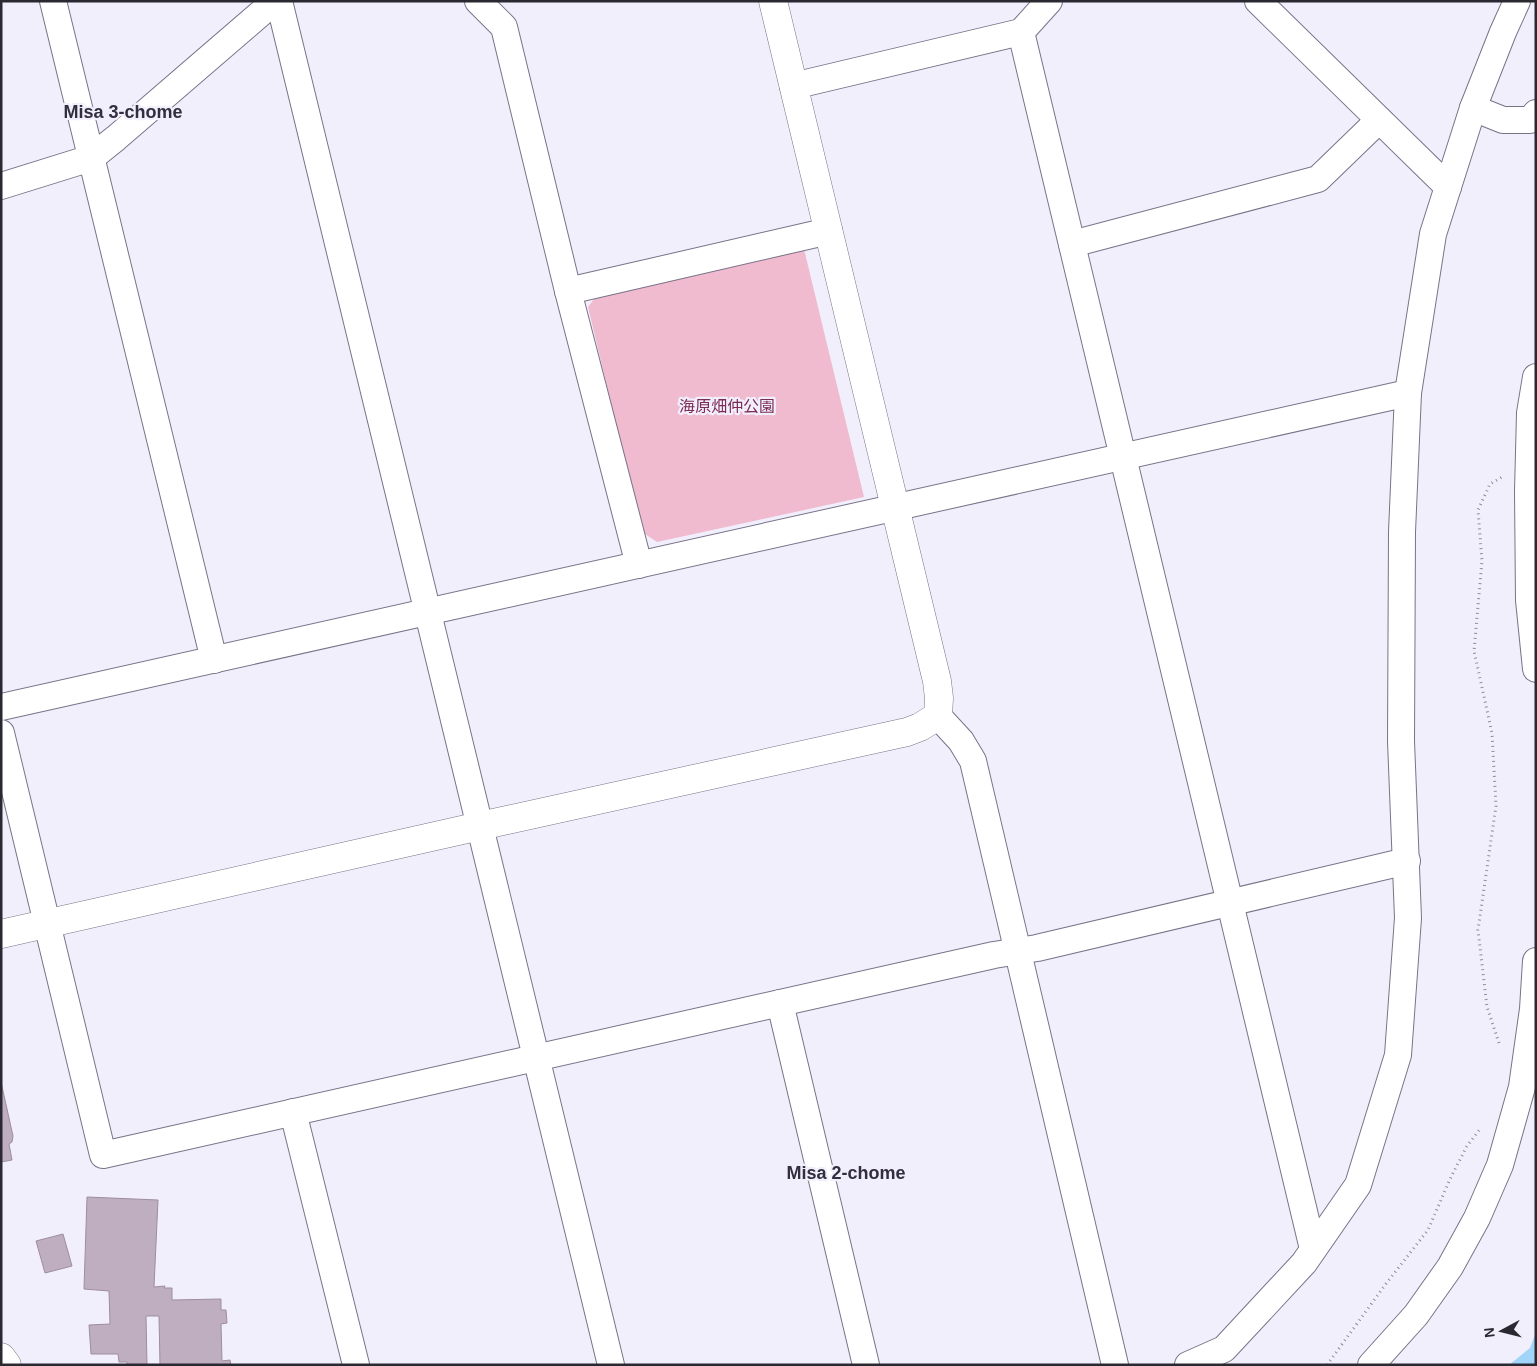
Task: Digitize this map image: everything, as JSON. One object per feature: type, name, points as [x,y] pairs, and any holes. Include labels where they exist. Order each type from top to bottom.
[{"type":"street","points":[[53,1],[214,660]]},
{"type":"street","points":[[1,186],[91,158],[275,1]]},
{"type":"street","points":[[279,1],[611,1365]]},
{"type":"street","points":[[478,1],[504,27],[568,291],[639,565]]},
{"type":"street","points":[[773,1],[937,681],[939,698],[938,716],[961,740],[973,762],[1115,1365]]},
{"type":"street","points":[[793,86],[1020,32],[1049,1]]},
{"type":"street","points":[[1258,1],[1448,186]]},
{"type":"street","points":[[1188,1365],[1224,1349],[1304,1263],[1358,1185],[1398,1055],[1408,918],[1402,741],[1402,532],[1408,393],[1433,234],[1473,108],[1517,1]]},
{"type":"street","points":[[1020,32],[1313,1249]]},
{"type":"street","points":[[1473,108],[1503,120],[1530,120],[1536,112]]},
{"type":"street","points":[[1072,244],[1318,179],[1379,120]]},
{"type":"street","points":[[568,291],[829,231]]},
{"type":"street","points":[[1536,377],[1530,413],[1529,463],[1529,600],[1536,669]]},
{"type":"street","points":[[1,707],[1408,393]]},
{"type":"street","points":[[1,934],[907,732],[920,727],[938,716]]},
{"type":"street","points":[[1,733],[103,1155],[994,955],[1037,948],[1407,861]]},
{"type":"street","points":[[1371,1365],[1416,1315],[1450,1268],[1477,1218],[1500,1165],[1522,1087],[1533,1009],[1536,961]]},
{"type":"street","points":[[780,1003],[866,1365]]},
{"type":"street","points":[[293,1112],[356,1365]]},
{"type":"street","points":[[1,1357],[7,1365]]},
{"type":"path","points":[[1502,1052],[1487,1007],[1478,930],[1496,806],[1492,733],[1474,651],[1482,561],[1478,510],[1490,484],[1529,463]]},
{"type":"path","points":[[1327,1365],[1428,1230],[1450,1179],[1467,1146],[1483,1125]]},
{"type":"green space","name":"海原畑仲公園","points":[[803,245],[864,497],[657,542],[642,532],[588,307],[594,299]]},
{"type":"water","points":[[1536,1332],[1536,1365],[1509,1365],[1530,1348]]},
{"type":"building","points":[[1,1082],[13,1136],[12,1142],[9,1144],[12,1160],[1,1162]]},
{"type":"building","points":[[87,1197],[158,1200],[154,1287],[165,1286],[164,1288],[172,1288],[172,1300],[221,1299],[221,1310],[226,1310],[227,1323],[221,1324],[222,1361],[230,1360],[231,1365],[160,1365],[159,1316],[146,1316],[147,1365],[127,1365],[127,1362],[119,1362],[118,1354],[91,1354],[89,1325],[110,1324],[109,1291],[84,1289]]},
{"type":"building","points":[[63,1234],[72,1266],[45,1273],[36,1241]]},
{"type":"district","name":"Misa 3-chome","points":[[123,112]]},
{"type":"district","name":"Misa 2-chome","points":[[846,1173]]}]
